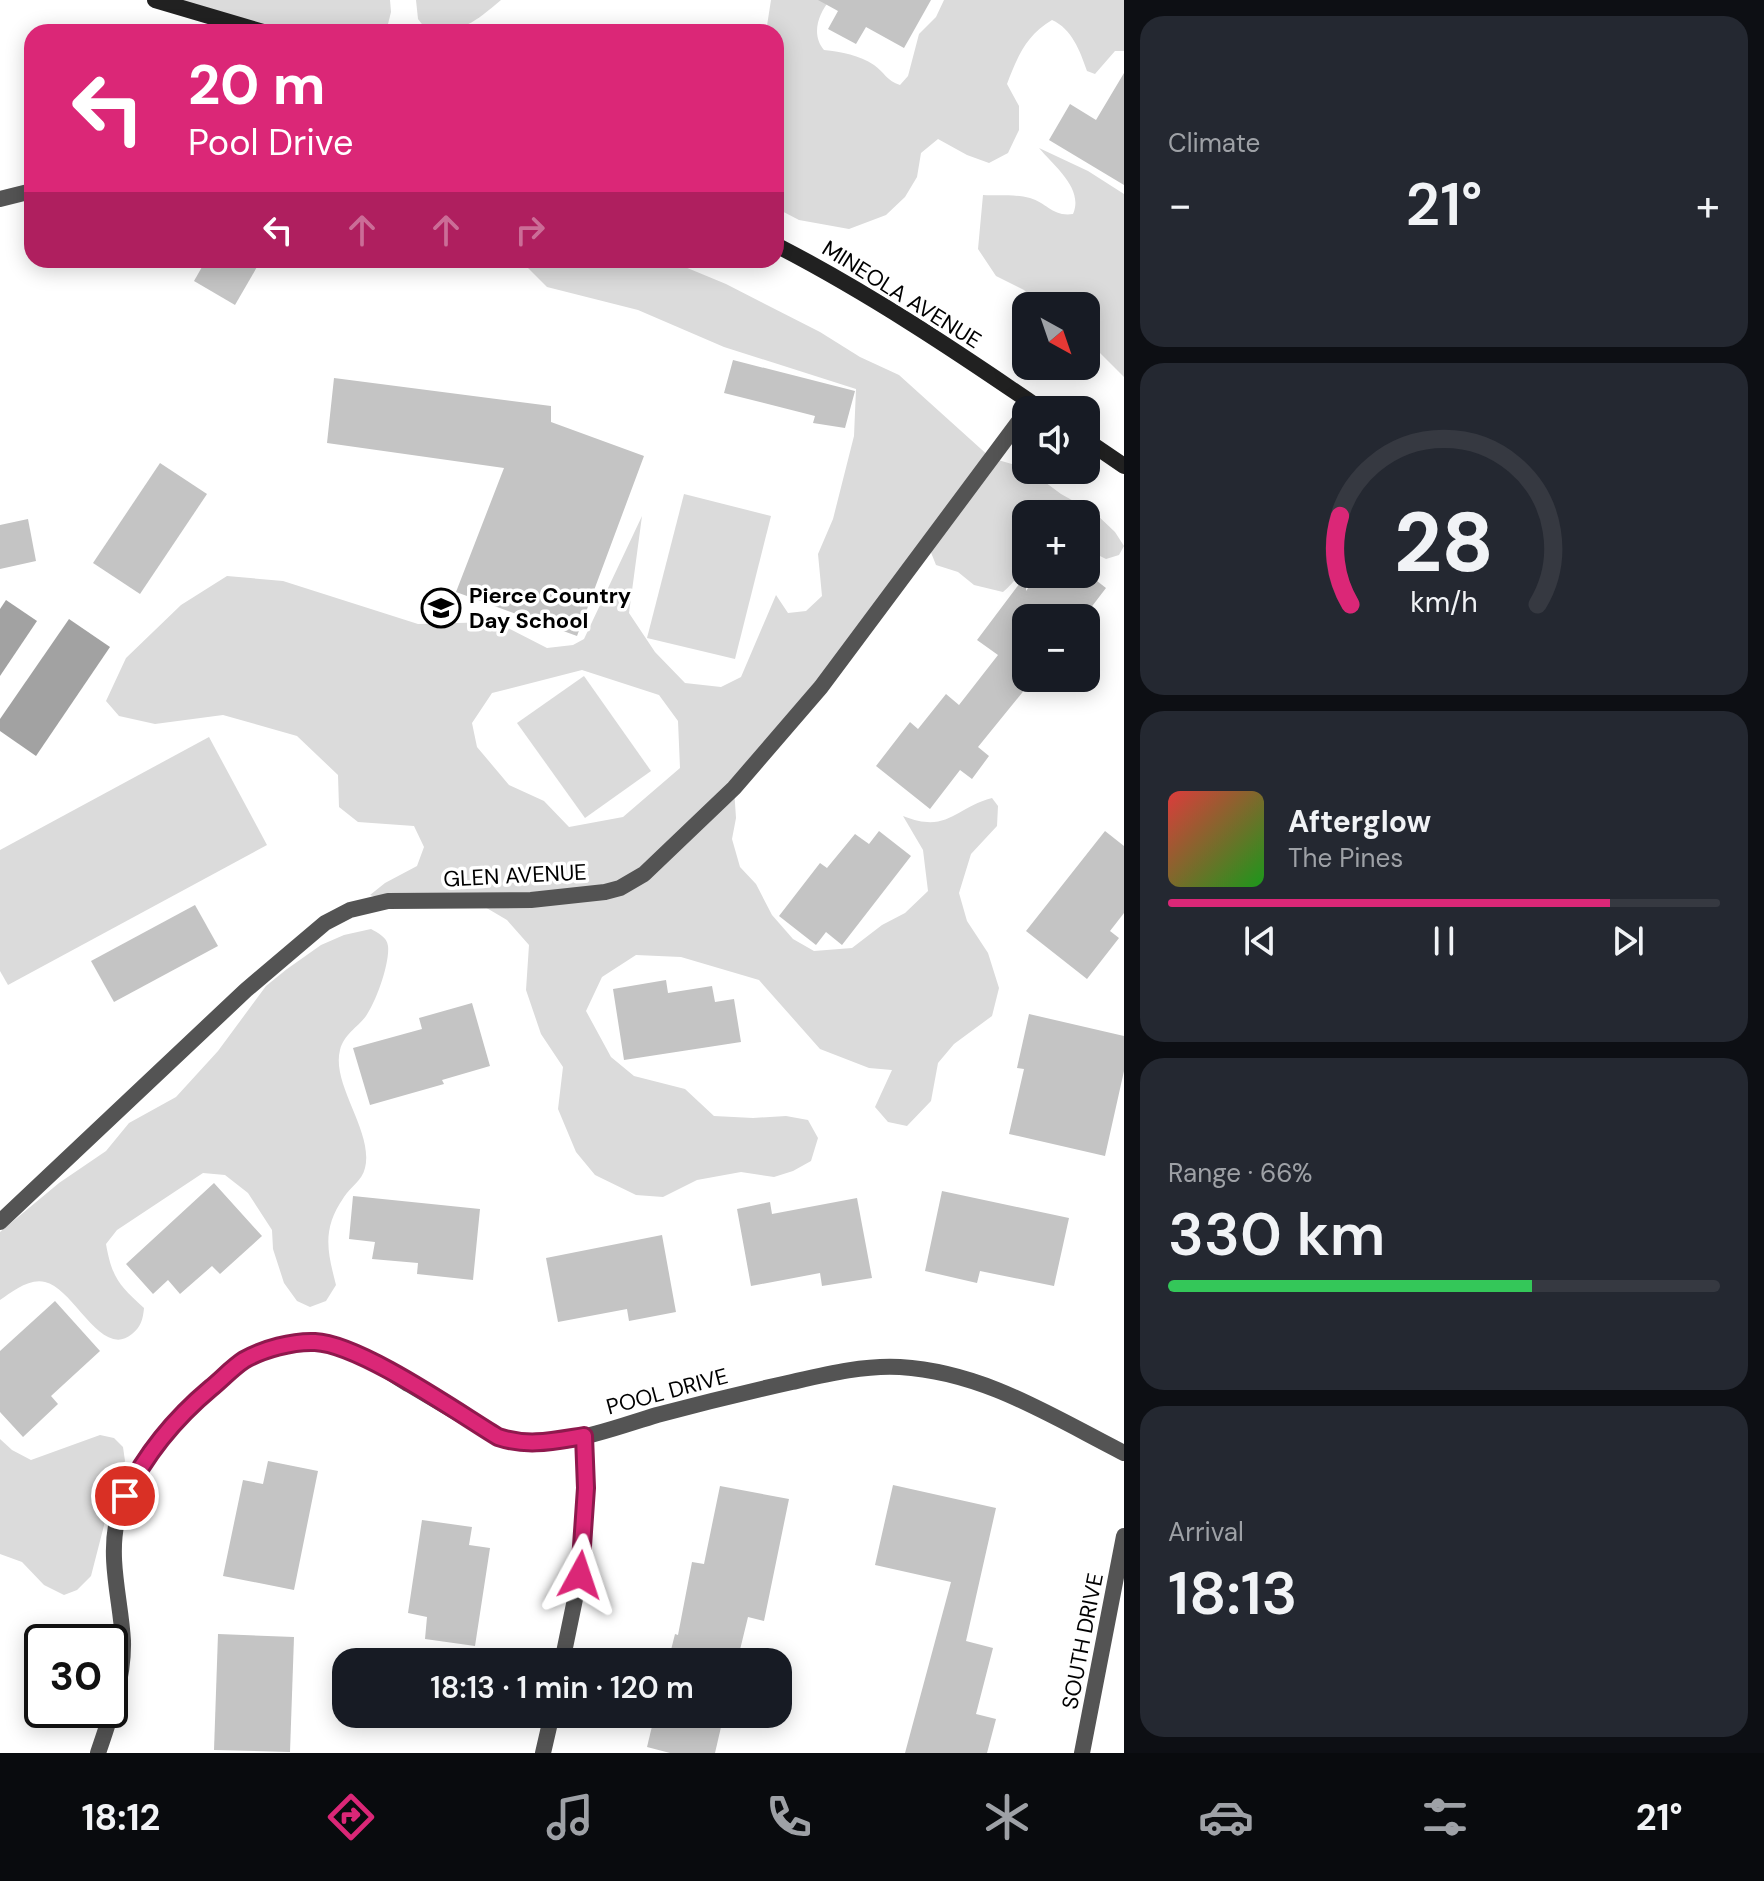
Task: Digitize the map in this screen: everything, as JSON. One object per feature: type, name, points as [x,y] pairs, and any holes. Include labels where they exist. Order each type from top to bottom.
[{"type":"main road","points":[[155,0],[236,24]]},
{"type":"main road","name":"MINEOLA AVENUE","points":[[784,249],[893,311],[1014,396]]},
{"type":"main road","points":[[1100,450],[1124,466]]},
{"type":"street","points":[[0,199],[24,193]]},
{"type":"street","name":"GLEN AVENUE","points":[[0,1222],[246,990],[325,923],[350,910],[388,901],[531,900],[605,892],[620,888],[644,874],[734,788],[821,687],[1012,435]]},
{"type":"street","name":"POOL DRIVE","points":[[98,1753],[110,1719],[123,1646],[113,1551],[125,1496],[160,1437],[184,1411],[244,1360],[291,1344],[317,1342],[362,1356],[498,1437],[516,1443],[536,1444],[584,1436],[734,1394],[834,1372],[897,1367],[931,1370],[969,1379],[1020,1398],[1124,1453]]},
{"type":"street","points":[[565,1648],[580,1575],[586,1488],[584,1436]]},
{"type":"street","name":"SOUTH DRIVE","points":[[1082,1753],[1124,1536]]},
{"type":"street","points":[[543,1753],[549,1728]]},
{"type":"shaded area","points":[[155,0],[390,0],[388,24],[236,24]]},
{"type":"shaded area","points":[[416,0],[501,0],[468,24],[422,24],[418,19]]},
{"type":"shaded area","points":[[771,0],[830,0],[822,12],[817,31],[824,50],[862,59],[900,85],[908,76],[919,34],[936,17],[944,0],[1124,0],[1124,51],[1115,51],[1095,74],[1087,71],[1070,35],[1052,20],[1029,40],[1007,84],[1019,106],[1019,130],[1008,153],[989,163],[938,139],[921,153],[917,177],[905,197],[886,215],[849,229],[799,220],[784,212],[784,24],[767,24]]},
{"type":"shaded area","points":[[1039,148],[1088,171],[1124,194],[1124,377],[1100,353],[1100,292],[1026,292],[996,276],[978,249],[983,195],[1025,197],[1055,212],[1073,214],[1075,196],[1060,171]]},
{"type":"shaded area","points":[[528,268],[687,268],[726,284],[899,375],[991,458],[1012,464],[1012,484],[1048,484],[1072,500],[1012,500],[1012,583],[1003,592],[974,585],[958,572],[936,565],[928,545],[734,788],[736,818],[732,839],[740,867],[756,884],[772,915],[793,939],[814,951],[852,948],[882,925],[905,913],[928,891],[923,850],[903,816],[918,821],[941,821],[992,798],[998,806],[997,826],[971,854],[959,893],[967,921],[988,953],[999,988],[992,1016],[954,1044],[938,1063],[931,1101],[907,1126],[888,1122],[875,1107],[892,1070],[869,1068],[820,1049],[759,980],[681,957],[636,955],[602,977],[586,1011],[611,1057],[634,1076],[685,1089],[714,1116],[786,1116],[808,1120],[818,1138],[811,1161],[774,1177],[741,1172],[697,1180],[663,1197],[636,1195],[595,1175],[576,1152],[558,1109],[563,1067],[541,1034],[526,990],[529,945],[507,920],[473,900],[388,901],[370,895],[417,866],[424,847],[414,826],[358,822],[339,807],[338,775],[297,736],[223,715],[155,724],[119,716],[106,701],[126,658],[181,605],[227,576],[283,581],[418,624],[496,622],[547,648],[573,645],[584,639],[642,516],[629,613],[655,652],[685,683],[721,687],[741,677],[776,595],[788,613],[806,611],[822,596],[818,554],[833,519],[854,436],[856,389],[724,347],[638,310],[547,287]],"holes":[[[582,670],[659,695],[678,721],[680,768],[623,817],[569,827],[544,801],[509,785],[477,747],[472,723],[492,693]]]},
{"type":"shaded area","points":[[684,494],[771,516],[735,659],[647,638]]},
{"type":"shaded area","points":[[1100,518],[1124,546],[1119,555],[1106,559],[1100,556]]},
{"type":"shaded area","points":[[6,600],[37,621],[0,676],[0,609]]},
{"type":"shaded area","points":[[69,619],[110,647],[36,756],[0,731],[0,719]]},
{"type":"shaded area","points":[[584,676],[651,771],[585,818],[517,723]]},
{"type":"shaded area","points":[[209,737],[267,845],[8,985],[0,971],[0,850]]},
{"type":"shaded area","points":[[371,929],[387,943],[385,972],[370,1010],[342,1044],[339,1064],[341,1078],[364,1139],[365,1168],[332,1219],[328,1240],[336,1285],[326,1301],[310,1307],[297,1301],[284,1283],[273,1249],[272,1230],[248,1193],[225,1175],[203,1173],[117,1230],[106,1244],[118,1280],[144,1308],[138,1329],[132,1334],[121,1339],[109,1338],[98,1331],[56,1287],[45,1282],[27,1284],[0,1300],[0,1232],[59,1183],[106,1151],[129,1123],[176,1097],[218,1051],[266,986],[321,945],[344,935]]},
{"type":"shaded area","points":[[100,1435],[114,1438],[123,1447],[125,1461],[109,1506],[91,1576],[77,1590],[64,1595],[44,1585],[22,1562],[0,1554],[0,1439],[31,1460]]},
{"type":"building","points":[[818,0],[931,0],[904,48],[866,27],[856,44],[828,29],[838,11]]},
{"type":"building","points":[[1124,73],[1124,185],[1049,140],[1070,104],[1096,120]]},
{"type":"building","points":[[201,268],[256,268],[235,305],[194,281]]},
{"type":"building","points":[[733,360],[855,391],[845,428],[813,423],[815,416],[724,393]]},
{"type":"building","points":[[334,378],[551,406],[551,422],[644,456],[577,636],[456,592],[504,468],[327,443]]},
{"type":"building","points":[[160,463],[207,494],[140,594],[93,563]]},
{"type":"building","points":[[28,519],[36,561],[0,569],[0,525]]},
{"type":"building","points":[[1100,583],[1106,588],[1094,604],[1012,604],[1012,692],[1023,692],[978,747],[989,756],[972,779],[960,770],[930,809],[876,766],[910,722],[918,729],[946,694],[959,705],[998,655],[977,640],[1016,588],[1026,588],[1026,591],[1028,588],[1100,588]]},
{"type":"building","points":[[879,831],[911,856],[842,945],[826,932],[816,945],[779,916],[820,863],[827,868],[855,834],[869,844]]},
{"type":"building","points":[[1105,831],[1124,846],[1124,913],[1110,931],[1119,938],[1087,979],[1026,931]]},
{"type":"building","points":[[195,905],[218,946],[114,1002],[91,961]]},
{"type":"building","points":[[666,980],[668,993],[712,986],[715,1002],[734,999],[741,1042],[624,1060],[613,989]]},
{"type":"building","points":[[472,1003],[490,1066],[442,1080],[444,1084],[370,1105],[353,1048],[422,1029],[419,1018]]},
{"type":"building","points":[[1029,1014],[1124,1036],[1124,1071],[1105,1156],[1009,1134],[1024,1069],[1017,1068]]},
{"type":"building","points":[[214,1183],[262,1236],[220,1274],[212,1266],[180,1294],[168,1280],[153,1294],[126,1264]]},
{"type":"building","points":[[942,1191],[1069,1218],[1054,1286],[980,1271],[977,1283],[925,1271]]},
{"type":"building","points":[[353,1196],[480,1209],[473,1280],[417,1274],[418,1263],[372,1259],[375,1242],[349,1239]]},
{"type":"building","points":[[857,1198],[872,1278],[822,1286],[820,1273],[751,1286],[737,1209],[770,1202],[772,1214]]},
{"type":"building","points":[[662,1235],[676,1312],[629,1321],[627,1309],[558,1322],[546,1258]]},
{"type":"building","points":[[55,1301],[100,1351],[51,1396],[58,1404],[23,1437],[0,1412],[0,1351]]},
{"type":"building","points":[[268,1461],[318,1471],[294,1590],[223,1576],[243,1480],[263,1484]]},
{"type":"building","points":[[893,1485],[996,1508],[966,1641],[993,1648],[976,1714],[996,1719],[987,1753],[905,1753],[951,1582],[875,1565]]},
{"type":"building","points":[[720,1486],[789,1499],[764,1621],[748,1617],[740,1648],[672,1648],[675,1634],[678,1635],[692,1562],[704,1564]]},
{"type":"building","points":[[422,1520],[472,1527],[469,1545],[490,1548],[475,1646],[425,1639],[427,1617],[408,1613]]},
{"type":"building","points":[[218,1634],[294,1637],[290,1752],[214,1750]]},
{"type":"building","points":[[652,1728],[721,1728],[715,1753],[670,1753],[647,1747]]},
{"type":"place","name":"Pierce Country Day School","points":[[441,608]]},
{"type":"route","points":[[125,1496],[160,1437],[184,1411],[244,1360],[291,1344],[317,1342],[362,1356],[498,1437],[516,1443],[536,1444],[584,1436],[586,1488],[580,1575]]}]
